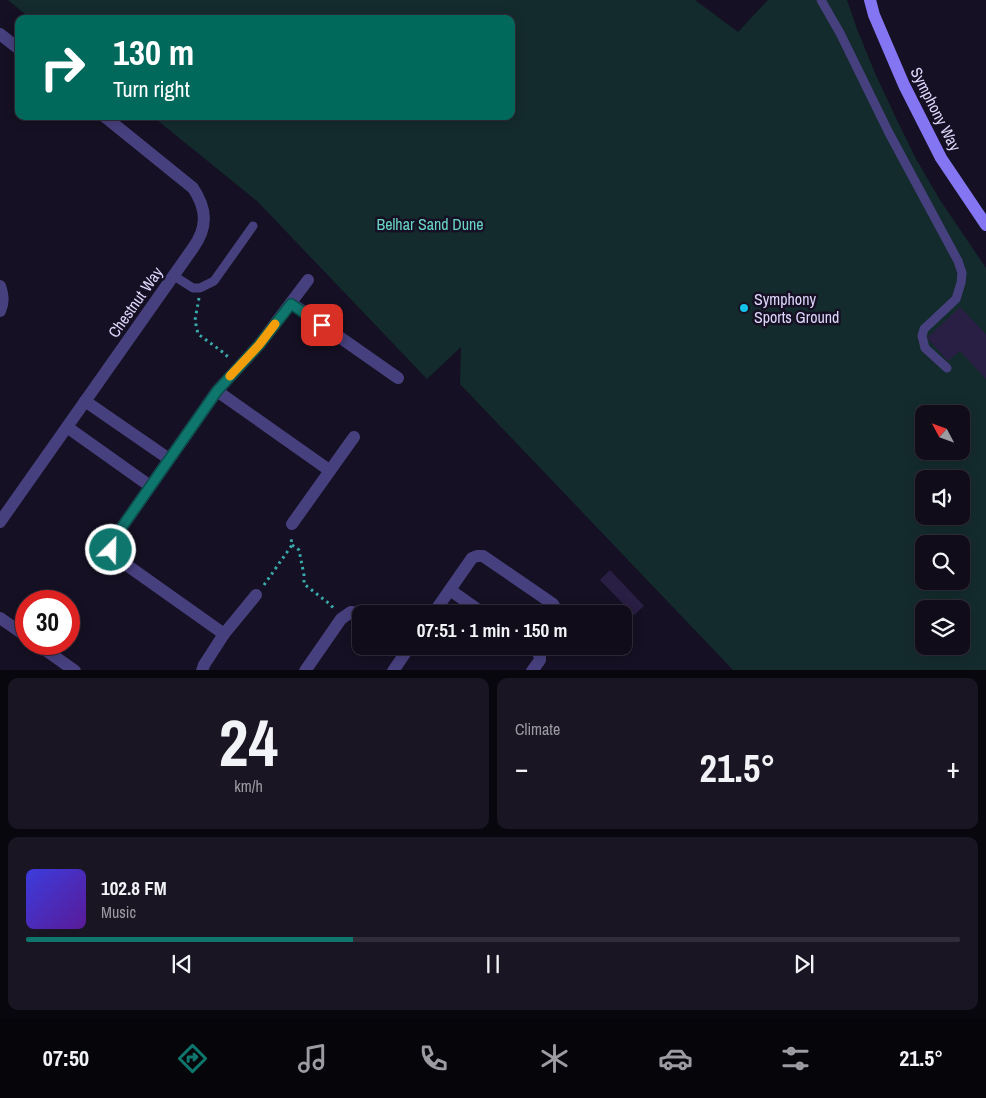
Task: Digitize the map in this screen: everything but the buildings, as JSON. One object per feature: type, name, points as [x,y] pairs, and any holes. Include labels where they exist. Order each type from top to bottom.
[{"type":"main road","name":"Symphony Way","points":[[870,0],[874,15],[904,85],[941,158],[986,225]]},
{"type":"street","points":[[0,34],[15,46]]},
{"type":"street","name":"Chestnut Way","points":[[0,522],[199,240],[202,231],[204,212],[202,203],[193,188],[109,120]]},
{"type":"street","points":[[224,634],[114,556],[111,550],[112,544],[217,391],[259,345],[308,280]]},
{"type":"street","points":[[0,286],[3,294],[3,305],[0,312]]},
{"type":"street","points":[[291,304],[398,378]]},
{"type":"street","points":[[217,391],[329,470]]},
{"type":"street","points":[[85,401],[169,459]]},
{"type":"street","points":[[67,427],[150,486]]},
{"type":"street","points":[[292,524],[354,437]]},
{"type":"street","points":[[439,605],[472,558],[477,556],[483,556],[554,605]]},
{"type":"street","points":[[450,590],[471,605]]},
{"type":"street","points":[[202,670],[224,634],[256,595]]},
{"type":"street","points":[[305,670],[341,619],[352,612]]},
{"type":"street","points":[[0,618],[15,628]]},
{"type":"street","points":[[53,655],[75,670]]},
{"type":"street","points":[[393,670],[404,655]]},
{"type":"street","points":[[532,670],[540,660],[539,655]]},
{"type":"lane","points":[[821,0],[840,33],[889,133],[958,261],[962,273],[956,299],[924,330],[922,336],[926,348],[946,368]]},
{"type":"lane","points":[[174,276],[193,288],[200,288],[214,282],[253,226]]},
{"type":"path","points":[[200,288],[195,320],[198,334],[224,353],[238,368]]},
{"type":"path","points":[[292,524],[292,545],[299,550],[304,584],[331,604],[341,619]]},
{"type":"path","points":[[256,595],[292,545]]},
{"type":"green space","name":"Symphony Sports Ground","points":[[8,0],[695,0],[738,32],[768,0],[847,0],[875,73],[916,159],[940,200],[986,268],[986,670],[733,670],[460,384],[461,347],[427,379],[257,201],[157,120],[515,120],[515,15],[26,15]]},
{"type":"slow traffic","points":[[230,376],[259,345],[275,324]]},
{"type":"place","name":"Symphony Sports Ground","points":[[744,308]]},
{"type":"route","points":[[111,550],[115,537],[217,391],[259,345],[291,304],[322,325]]},
{"type":"park label","name":"Belhar Sand Dune","points":[[430,224]]}]
